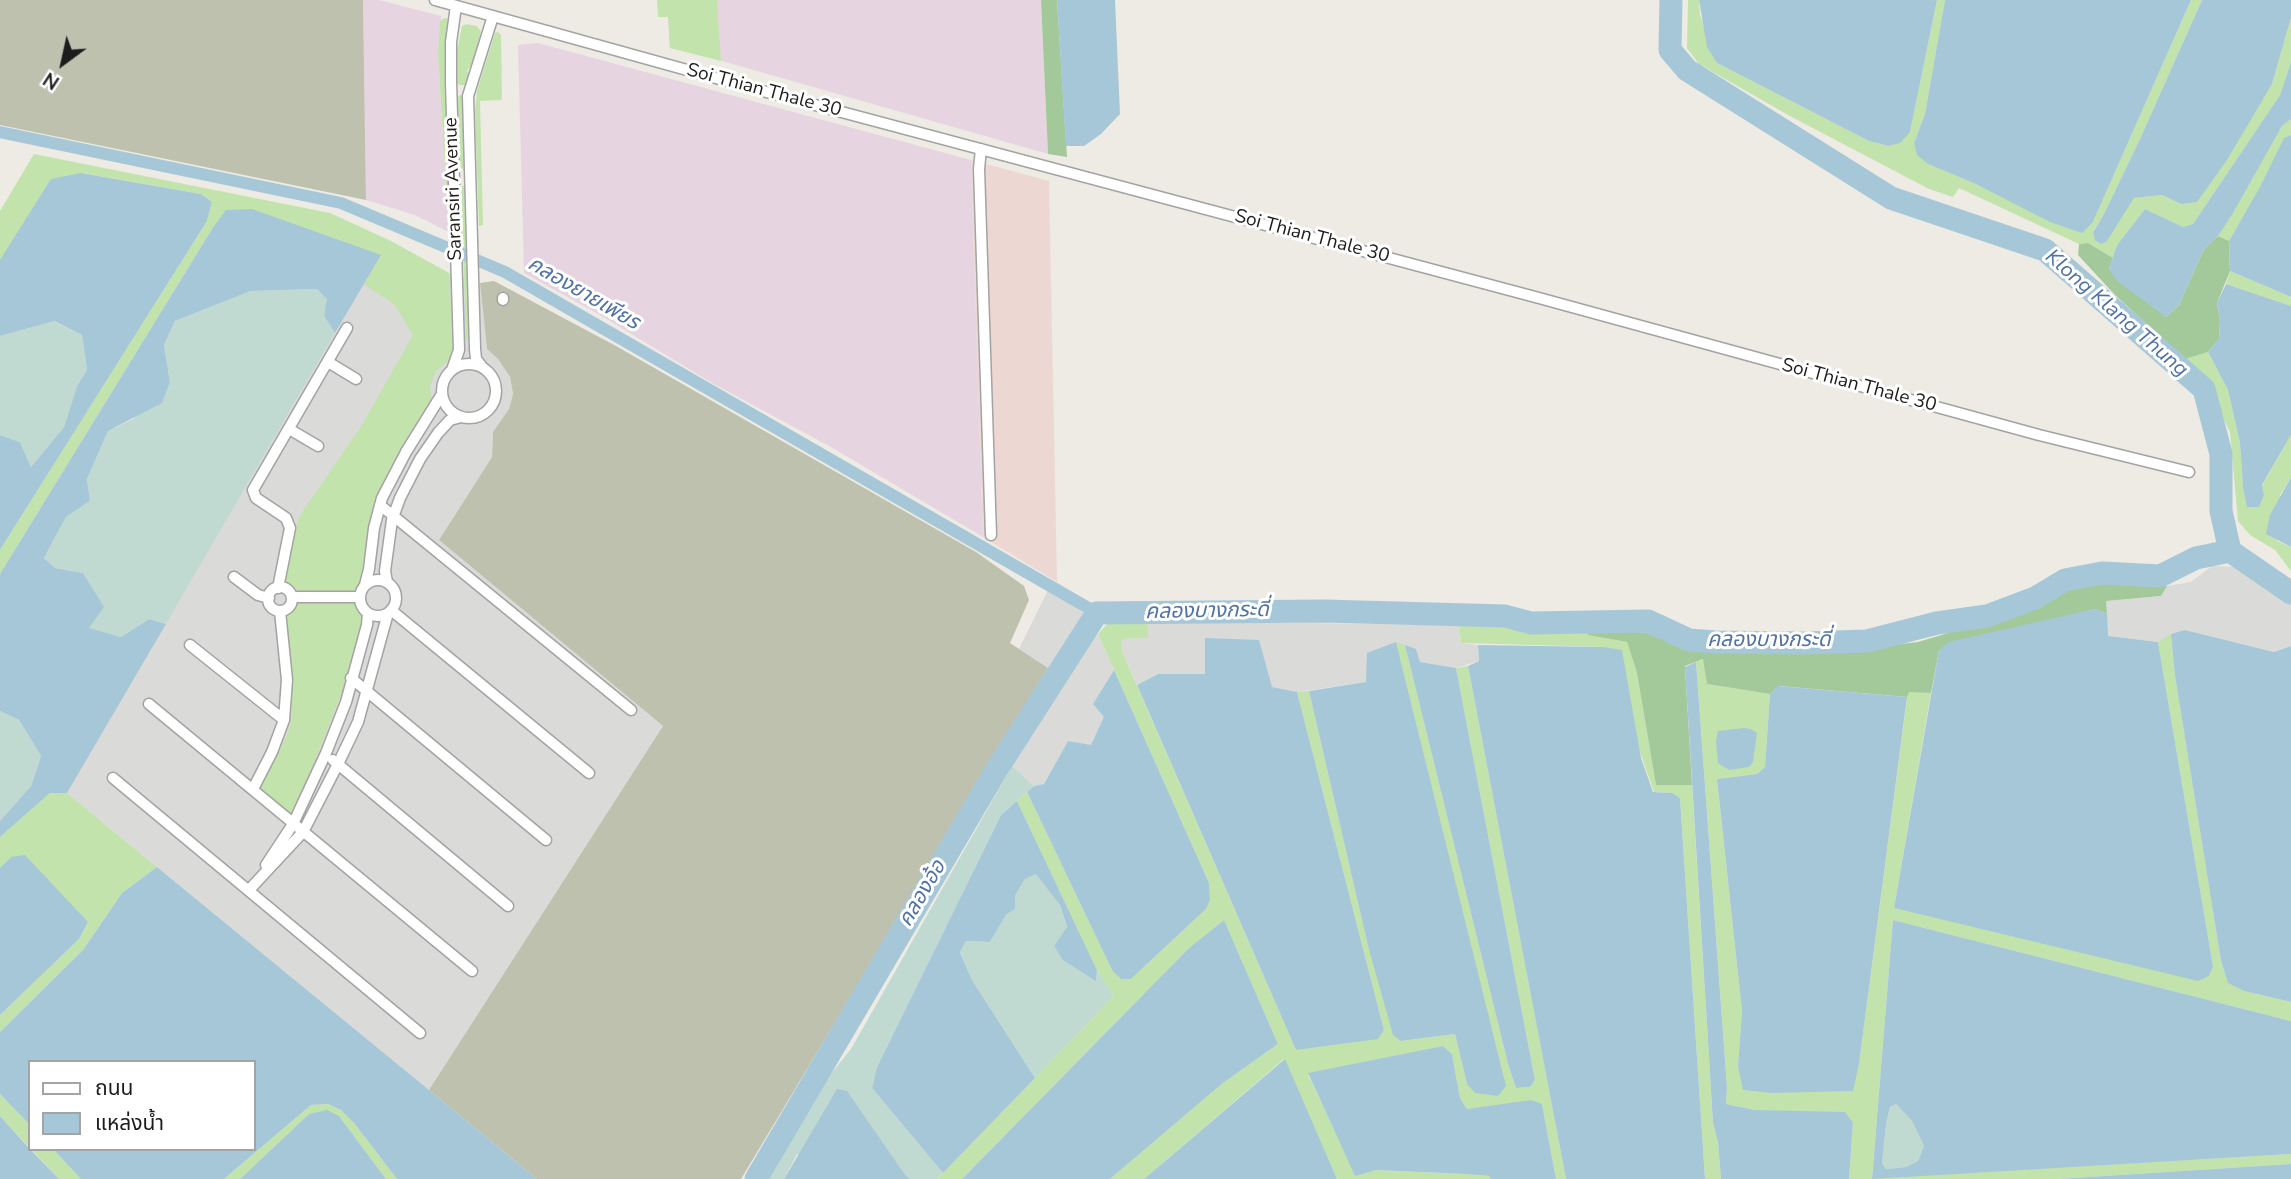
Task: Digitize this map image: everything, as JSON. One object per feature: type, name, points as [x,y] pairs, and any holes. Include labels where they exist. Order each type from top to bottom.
[{"type":"street","name":"Soi Thian Thale 30","points":[[435,0],[2039,435],[2189,472]]},
{"type":"street","name":"Saransiri Avenue","points":[[452,370],[460,350],[451,87],[451,42],[456,6]]},
{"type":"street","name":"Saransiri Avenue","points":[[483,368],[476,359],[468,96],[493,16]]},
{"type":"street","points":[[451,87],[458,92],[466,91],[471,84]]},
{"type":"street","points":[[981,149],[979,169],[991,535]]},
{"type":"street","points":[[454,179],[471,179]]},
{"type":"street","points":[[278,587],[290,528],[286,519],[256,498],[253,490],[347,328]]},
{"type":"street","points":[[328,362],[356,379]]},
{"type":"street","points":[[390,611],[377,616],[368,612],[362,607],[360,597],[369,569],[380,505],[394,473],[442,394],[444,379],[452,370],[466,364],[483,368],[494,380],[496,389],[492,405],[479,416],[470,418],[453,413],[446,406],[442,394]]},
{"type":"street","points":[[249,890],[303,832],[358,722],[396,597],[395,591],[387,582],[385,571],[394,514],[420,459],[450,420],[461,417]]},
{"type":"street","points":[[289,429],[318,446]]},
{"type":"street","points":[[380,505],[631,710]]},
{"type":"street","points":[[234,577],[258,594],[269,598]]},
{"type":"street","points":[[365,585],[375,580],[387,582]]},
{"type":"street","points":[[281,611],[271,606],[271,591],[278,587],[285,588],[292,597]]},
{"type":"street","points":[[292,597],[360,597]]},
{"type":"street","points":[[281,611],[290,605],[292,597]]},
{"type":"street","points":[[253,789],[272,752],[284,720],[287,680],[281,611]]},
{"type":"street","points":[[390,611],[589,773]]},
{"type":"street","points":[[249,890],[293,824],[326,754],[346,702],[367,625],[368,612]]},
{"type":"street","points":[[190,645],[284,720]]},
{"type":"street","points":[[351,678],[547,840]]},
{"type":"street","points":[[149,704],[472,971]]},
{"type":"street","points":[[326,754],[508,906]]},
{"type":"street","points":[[113,778],[420,1033]]},
{"type":"shaded area","points":[[0,0],[363,0],[366,200],[0,125]]},
{"type":"shaded area","points":[[363,0],[379,0],[441,16],[438,55],[449,232],[415,215],[366,200]]},
{"type":"shaded area","points":[[667,0],[1041,0],[1048,154],[670,48]]},
{"type":"shaded area","points":[[538,43],[971,160],[983,537],[831,447],[712,383],[600,315],[524,273],[518,45]]},
{"type":"shaded area","points":[[971,160],[1049,181],[1057,582],[983,537]]},
{"type":"shaded area","points":[[389,240],[449,273],[480,283],[487,349],[498,359],[510,377],[513,394],[509,409],[493,432],[492,457],[439,540],[663,726],[429,1090],[67,793]]},
{"type":"shaded area","points":[[494,281],[616,346],[976,552],[1024,586],[1029,600],[1010,643],[1048,668],[741,1179],[537,1179],[429,1090],[663,726],[439,540],[492,457],[493,432],[509,409],[513,394],[510,377],[498,359],[487,349],[480,283]]},
{"type":"shaded area","points":[[317,289],[328,299],[324,316],[335,333],[166,624],[149,619],[121,637],[88,628],[103,607],[83,573],[55,568],[44,558],[66,517],[90,501],[87,479],[108,431],[133,419],[170,382],[164,345],[175,321],[251,291]]},
{"type":"shaded area","points":[[53,321],[82,335],[87,370],[77,386],[64,427],[31,467],[20,442],[0,435],[0,336]]},
{"type":"shaded area","points":[[2212,566],[2242,567],[2291,601],[2291,646],[2274,652],[2185,630],[2158,642],[2107,636],[2106,601],[2161,596],[2167,586],[2191,582]]},
{"type":"shaded area","points":[[1048,590],[1086,614],[1058,665],[1048,668],[1019,649]]},
{"type":"shaded area","points":[[1148,621],[1459,625],[1461,643],[1478,645],[1479,661],[1456,668],[1420,662],[1416,649],[1366,682],[1297,692],[1205,674],[1158,674],[1137,685],[1121,649],[1121,639],[1147,638]]},
{"type":"shaded area","points":[[1098,634],[1114,670],[1093,704],[1105,717],[1091,746],[1068,741],[1044,784],[1034,786],[1012,766],[1087,643]]},
{"type":"shaded area","points":[[0,711],[19,720],[41,756],[31,786],[0,821]]},
{"type":"shaded area","points":[[1012,766],[1034,786],[1001,815],[877,1067],[872,1088],[943,1173],[937,1179],[910,1179],[903,1172],[797,1154],[784,1179],[765,1179],[816,1092],[851,1049]]},
{"type":"shaded area","points":[[1037,873],[1060,905],[1067,928],[1054,946],[1096,980],[1097,970],[1114,996],[1035,1078],[972,980],[960,951],[966,941],[990,942],[1006,915],[1015,909],[1015,896],[1025,879]]},
{"type":"shaded area","points":[[1896,1104],[1912,1121],[1924,1146],[1918,1161],[1906,1167],[1886,1169],[1882,1163],[1886,1124],[1890,1107]]},
{"type":"green space","points":[[657,0],[717,0],[721,61],[670,48],[668,17],[658,17]]},
{"type":"green space","points":[[1041,0],[1057,0],[1067,157],[1048,154]]},
{"type":"green space","points":[[1688,0],[1699,0],[1700,15],[1717,63],[1869,141],[1888,146],[1910,132],[1937,0],[1945,0],[1925,114],[1914,143],[1929,164],[1976,184],[2093,222],[2191,0],[2202,0],[2140,139],[2093,231],[2121,217],[2134,198],[2162,195],[2181,204],[2272,84],[2291,18],[2291,62],[2280,95],[2193,224],[2183,227],[2145,209],[2117,245],[2113,258],[2088,243],[2079,244],[1959,188],[1953,197],[1929,189],[1788,115],[1699,64],[1687,48]]},
{"type":"green space","points":[[449,19],[446,78],[449,232],[438,55],[440,21]]},
{"type":"green space","points":[[462,26],[477,26],[481,32],[473,62],[467,71],[470,76],[465,85],[460,85],[455,78],[456,56]]},
{"type":"green space","points":[[495,33],[501,35],[502,100],[480,101],[483,225],[479,226],[475,112],[477,91]]},
{"type":"green space","points":[[461,95],[464,171],[460,166],[458,138],[458,96]]},
{"type":"green space","points":[[2291,119],[2291,135],[2284,139],[2261,187],[2229,241],[2218,236],[2274,138]]},
{"type":"green space","points":[[34,154],[330,213],[389,240],[449,273],[454,355],[436,371],[430,386],[433,406],[411,431],[389,474],[371,519],[363,568],[364,578],[355,590],[355,604],[362,616],[359,638],[349,675],[295,811],[289,813],[259,791],[289,731],[292,713],[286,617],[293,611],[299,592],[284,581],[299,517],[362,425],[413,335],[395,305],[364,284],[380,255],[212,229],[0,574],[0,550],[207,221],[212,202],[201,194],[82,173],[0,260],[0,211]]},
{"type":"green space","points":[[461,186],[464,186],[468,339],[466,339]]},
{"type":"green space","points":[[2218,236],[2229,241],[2230,271],[2217,303],[2219,339],[2208,352],[2185,359],[2115,295],[2078,255],[2079,244],[2088,243],[2113,258],[2109,269],[2166,317],[2179,305],[2204,249]]},
{"type":"green space","points":[[2230,271],[2291,297],[2291,306],[2226,284]]},
{"type":"green space","points":[[2208,352],[2228,390],[2240,443],[2243,487],[2264,495],[2262,486],[2291,435],[2291,477],[2280,495],[2277,541],[2291,547],[2291,571],[2275,550],[2250,535],[2238,521],[2230,432],[2203,378],[2185,359]]},
{"type":"green space","points":[[2113,581],[2167,586],[2161,596],[2106,601],[2107,614],[2095,609],[1939,650],[1931,693],[1909,692],[1907,697],[1779,686],[1770,694],[1707,684],[1703,659],[1685,666],[1692,785],[1656,785],[1637,673],[1627,642],[1588,635],[1590,628],[1660,634],[1703,652],[1817,654],[1918,642],[2011,614],[2064,589]]},
{"type":"green space","points":[[1110,621],[1148,621],[1148,638],[1122,639],[1121,649],[1296,1050],[1384,1030],[1297,692],[1309,691],[1368,946],[1402,1041],[1455,1034],[1467,1084],[1498,1096],[1505,1086],[1396,642],[1405,645],[1508,1064],[1516,1088],[1530,1087],[1535,1080],[1456,668],[1468,666],[1566,1179],[1556,1179],[1542,1104],[1467,1109],[1460,1098],[1452,1054],[1443,1046],[1308,1074],[1355,1175],[1376,1170],[1464,1174],[1489,1176],[1491,1179],[1337,1179],[1284,1059],[1144,1179],[1110,1179],[1223,1083],[1278,1044],[1224,920],[1189,948],[962,1179],[937,1179],[1114,996],[1097,970],[1017,801],[1027,792],[1112,970],[1131,979],[1206,909],[1210,900],[1209,883],[1098,634]]},
{"type":"green space","points":[[1459,625],[1590,628],[1589,635],[1627,642],[1637,673],[1656,784],[1692,785],[1713,1123],[1718,1142],[1721,1179],[1705,1179],[1680,798],[1671,793],[1654,792],[1603,647],[1461,643]]},
{"type":"green space","points":[[2171,634],[2175,676],[2221,961],[2228,982],[2244,991],[2291,1002],[2291,1021],[1893,920],[1872,1178],[2291,1154],[2291,1164],[2058,1179],[1849,1179],[1853,1123],[1726,1104],[1696,662],[1704,659],[1707,684],[1770,694],[1765,767],[1757,774],[1717,779],[1742,1011],[1738,1066],[1859,1064],[1908,691],[1931,693],[1894,908],[2213,966],[2158,642]]},
{"type":"green space","points":[[51,792],[67,793],[157,867],[122,893],[83,950],[0,1032],[0,1015],[79,939],[88,922],[11,857],[0,868],[0,837]]},
{"type":"green space","points":[[0,1094],[28,1123],[28,1146],[0,1116]]},
{"type":"green space","points":[[328,1104],[341,1110],[354,1123],[397,1179],[386,1179],[339,1116],[309,1114],[240,1179],[224,1179],[311,1105]]},
{"type":"green space","points":[[33,1151],[55,1151],[81,1179],[59,1179]]},
{"type":"water","points":[[1057,0],[1115,0],[1120,114],[1101,134],[1084,146],[1066,146]]},
{"type":"water","points":[[1699,0],[1937,0],[1910,132],[1900,143],[1888,146],[1869,141],[1717,63],[1707,47]]},
{"type":"water","points":[[1945,0],[2191,0],[2093,222],[2082,233],[2050,222],[1976,184],[1928,164],[1917,155],[1914,143],[1925,114]]},
{"type":"water","points":[[2202,0],[2291,0],[2291,18],[2272,84],[2227,160],[2197,202],[2181,204],[2162,195],[2134,198],[2107,241],[2101,244],[2095,240],[2093,232],[2140,139]]},
{"type":"water","points":[[2291,62],[2291,119],[2282,126],[2218,236],[2204,249],[2179,305],[2166,317],[2117,281],[2109,269],[2117,245],[2145,209],[2183,227],[2193,224],[2280,95]]},
{"type":"water","points":[[2291,135],[2291,297],[2230,271],[2229,241],[2284,138]]},
{"type":"water","points":[[81,173],[201,194],[212,202],[207,221],[0,550],[0,435],[20,442],[31,467],[64,427],[77,386],[87,370],[82,335],[54,321],[0,336],[0,260],[51,179]]},
{"type":"water","points":[[252,209],[381,255],[335,333],[324,316],[327,299],[317,289],[251,291],[175,321],[164,345],[170,382],[162,403],[108,431],[87,479],[90,501],[66,517],[44,558],[55,568],[83,573],[104,607],[89,628],[121,637],[149,619],[166,624],[67,793],[50,793],[0,837],[0,821],[31,786],[41,756],[19,720],[0,711],[0,574],[212,229],[226,210]]},
{"type":"water","points":[[2226,284],[2291,306],[2291,435],[2262,485],[2264,495],[2259,507],[2247,507],[2240,443],[2228,390],[2208,352],[2219,339],[2217,303]]},
{"type":"water","points":[[2291,477],[2291,547],[2266,534],[2270,515]]},
{"type":"water","points":[[2095,609],[2107,614],[2108,636],[2158,642],[2213,966],[2209,976],[2198,981],[1894,908],[1939,650],[1949,642]]},
{"type":"water","points":[[2185,630],[2274,652],[2291,646],[2291,1002],[2244,991],[2228,983],[2221,961],[2175,676],[2171,634]]},
{"type":"water","points":[[1205,638],[1259,640],[1272,687],[1297,692],[1384,1030],[1378,1039],[1296,1050],[1137,685],[1158,674],[1205,674]]},
{"type":"water","points":[[1396,642],[1506,1086],[1498,1096],[1475,1093],[1467,1084],[1455,1034],[1401,1041],[1393,1035],[1368,946],[1309,691],[1366,682],[1367,653]]},
{"type":"water","points":[[1405,645],[1416,649],[1420,662],[1456,668],[1535,1080],[1530,1087],[1516,1088],[1508,1064]]},
{"type":"water","points":[[1478,645],[1603,647],[1622,650],[1641,758],[1653,792],[1672,793],[1680,798],[1705,1179],[1566,1179],[1468,666],[1479,661]]},
{"type":"water","points":[[1696,662],[1726,1104],[1755,1110],[1845,1112],[1853,1123],[1849,1179],[1721,1179],[1718,1142],[1713,1123],[1685,667]]},
{"type":"water","points":[[1114,670],[1209,883],[1210,900],[1206,909],[1131,979],[1121,979],[1112,970],[1027,792],[1034,786],[1044,784],[1068,741],[1091,745],[1104,717],[1093,704]]},
{"type":"water","points":[[1778,686],[1907,697],[1859,1064],[1853,1091],[1771,1093],[1743,1090],[1738,1066],[1742,1011],[1717,779],[1757,774],[1765,767],[1770,694]]},
{"type":"water","points":[[1744,728],[1757,733],[1753,762],[1749,767],[1729,770],[1718,763],[1718,731]]},
{"type":"water","points":[[1017,801],[1097,970],[1096,981],[1063,960],[1054,946],[1067,927],[1060,905],[1036,874],[1025,879],[1015,896],[1015,909],[1006,915],[990,942],[966,941],[960,952],[972,980],[1035,1078],[943,1173],[872,1088],[877,1067],[1001,815]]},
{"type":"water","points":[[25,855],[88,922],[79,939],[0,1015],[0,868],[11,857]]},
{"type":"water","points":[[157,867],[537,1179],[397,1179],[354,1123],[341,1110],[328,1104],[311,1105],[224,1179],[81,1179],[55,1151],[256,1151],[256,1060],[28,1060],[28,1123],[0,1094],[0,1032],[83,950],[122,893]]},
{"type":"water","points":[[1224,920],[1278,1044],[1223,1083],[1110,1179],[962,1179],[1189,948]]},
{"type":"water","points":[[1893,920],[2291,1021],[2291,1154],[1872,1179]],"holes":[[[1896,1104],[1912,1121],[1924,1146],[1918,1161],[1906,1167],[1886,1169],[1882,1163],[1890,1107]]]},
{"type":"water","points":[[1443,1046],[1452,1054],[1460,1098],[1467,1109],[1531,1100],[1542,1104],[1556,1179],[1491,1179],[1489,1176],[1464,1174],[1376,1170],[1355,1176],[1308,1073]]},
{"type":"water","points":[[1285,1059],[1337,1179],[1144,1179]]},
{"type":"water","points":[[837,1089],[847,1091],[910,1179],[784,1179]]},
{"type":"water","points":[[327,1110],[339,1116],[386,1179],[240,1179],[309,1114]]},
{"type":"water","points":[[0,1116],[28,1147],[28,1151],[32,1151],[59,1179],[0,1179]]},
{"type":"water","points":[[2291,1164],[2291,1179],[2058,1179]]},
{"type":"waterway","name":"Klong Klang Thung","points":[[1671,0],[1670,50],[1687,70],[1891,198],[2045,250],[2204,389],[2221,454],[2221,511],[2230,551]]},
{"type":"waterway","name":"คลองยายเพียร","points":[[0,132],[341,203],[505,272],[1097,613]]},
{"type":"waterway","name":"คลองบางกระดี่","points":[[756,1179],[997,769],[1097,613],[1324,611],[1505,616],[1531,623],[1648,621],[1689,640],[1804,643],[1867,641],[1937,623],[1987,616],[2035,598],[2065,580],[2102,573],[2160,576],[2196,558],[2230,551],[2291,593]]},
{"type":"water label","name":"คลองอ้อ","points":[[923,894]]}]
